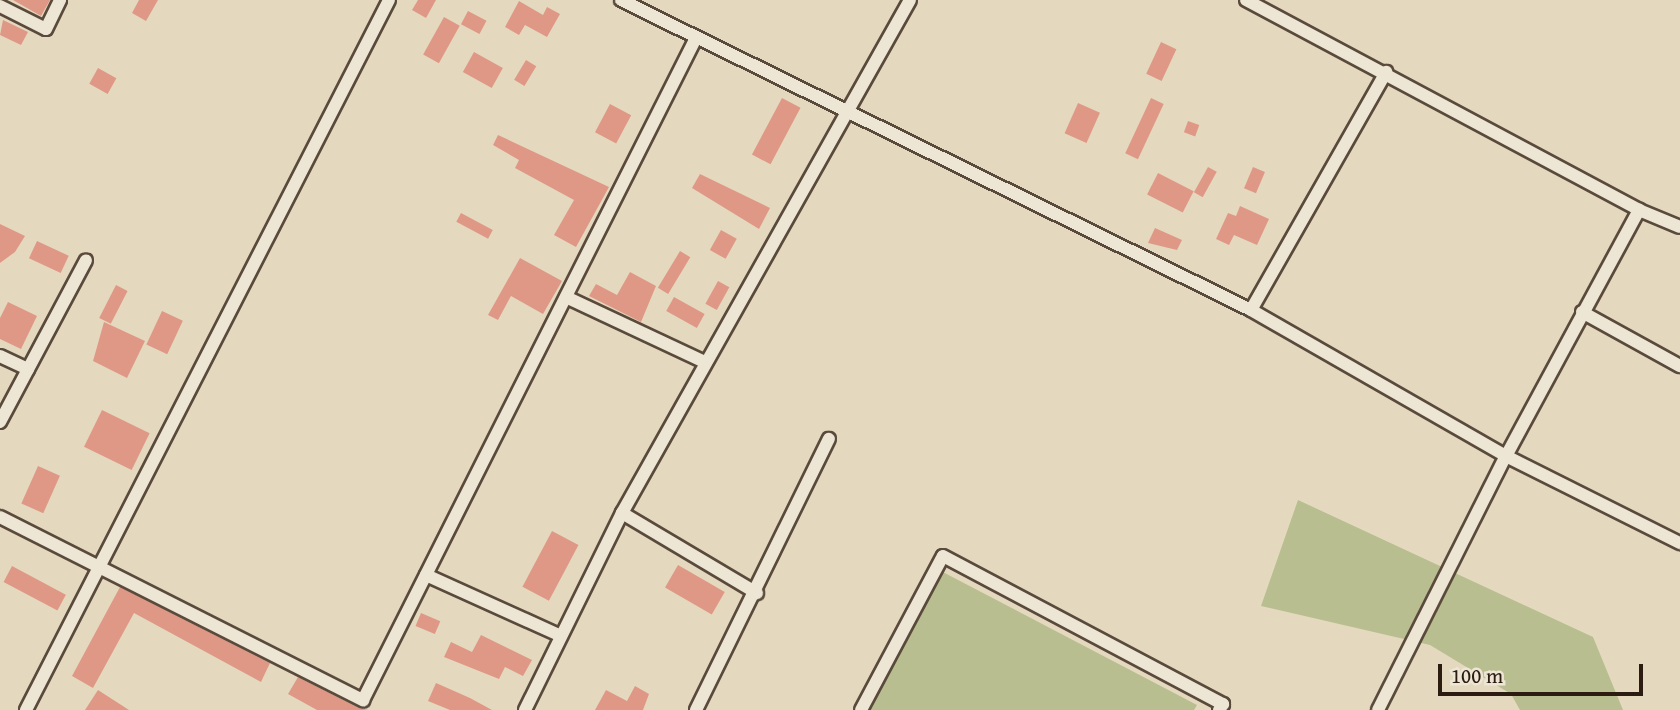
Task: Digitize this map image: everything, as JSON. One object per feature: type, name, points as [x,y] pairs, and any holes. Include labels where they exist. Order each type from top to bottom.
[{"type":"street","points":[[0,6],[46,29],[60,0]]},
{"type":"street","points":[[26,710],[389,0]]},
{"type":"street","points":[[621,0],[695,40],[1251,310],[1506,456],[1680,543]]},
{"type":"street","points":[[525,710],[622,513],[845,111],[910,0]]},
{"type":"street","points":[[1246,0],[1386,72],[1639,210],[1680,227]]},
{"type":"street","points":[[0,517],[363,700],[695,40]]},
{"type":"street","points":[[1251,310],[1386,72]]},
{"type":"street","points":[[1378,710],[1506,456],[1639,210]]},
{"type":"street","points":[[0,422],[86,260]]},
{"type":"street","points":[[566,297],[705,362]]},
{"type":"street","points":[[1582,312],[1680,366]]},
{"type":"street","points":[[0,356],[28,369]]},
{"type":"street","points":[[696,710],[757,593],[829,439]]},
{"type":"street","points":[[622,513],[757,593]]},
{"type":"street","points":[[861,710],[943,556],[1223,704],[1219,710]]},
{"type":"street","points":[[426,575],[561,636]]},
{"type":"green space","points":[[1298,500],[1593,637],[1623,710],[1520,710],[1511,694],[1430,645],[1261,606]]},
{"type":"green space","points":[[939,570],[1197,705],[1194,710],[865,710]]},
{"type":"building","points":[[13,0],[50,0],[41,16]]},
{"type":"building","points":[[139,0],[158,0],[146,21],[132,13]]},
{"type":"building","points":[[418,0],[436,0],[426,18],[412,10]]},
{"type":"building","points":[[519,1],[543,15],[547,7],[560,14],[547,37],[525,25],[519,35],[505,27]]},
{"type":"building","points":[[468,11],[487,21],[479,34],[461,24]]},
{"type":"building","points":[[444,17],[460,26],[439,63],[423,55]]},
{"type":"building","points":[[3,20],[28,32],[21,45],[0,35]]},
{"type":"building","points":[[1161,42],[1176,49],[1162,81],[1146,74]]},
{"type":"building","points":[[474,52],[503,68],[492,88],[463,72]]},
{"type":"building","points":[[526,60],[536,66],[524,86],[514,80]]},
{"type":"building","points":[[98,68],[116,78],[108,94],[89,84]]},
{"type":"building","points":[[782,98],[801,108],[770,164],[752,155]]},
{"type":"building","points":[[1151,98],[1164,104],[1138,159],[1125,153]]},
{"type":"building","points":[[1078,103],[1100,113],[1087,143],[1065,133]]},
{"type":"building","points":[[610,104],[631,115],[616,144],[595,132]]},
{"type":"building","points":[[1188,121],[1199,125],[1195,136],[1184,132]]},
{"type":"building","points":[[498,135],[609,187],[576,247],[554,235],[574,200],[515,168],[519,160],[493,145]]},
{"type":"building","points":[[1208,167],[1217,172],[1203,197],[1194,192]]},
{"type":"building","points":[[1253,167],[1265,172],[1256,193],[1244,188]]},
{"type":"building","points":[[1158,173],[1194,191],[1183,213],[1147,194]]},
{"type":"building","points":[[700,174],[770,208],[759,229],[692,188]]},
{"type":"building","points":[[1240,206],[1269,219],[1257,245],[1234,235],[1229,245],[1216,239],[1228,213],[1236,216]]},
{"type":"building","points":[[461,213],[493,230],[488,239],[456,222]]},
{"type":"building","points":[[0,224],[25,236],[15,252],[0,263]]},
{"type":"building","points":[[1155,228],[1182,240],[1177,250],[1148,243]]},
{"type":"building","points":[[721,230],[737,239],[726,259],[710,250]]},
{"type":"building","points":[[37,241],[69,256],[61,273],[29,258]]},
{"type":"building","points":[[680,251],[690,257],[668,294],[658,288]]},
{"type":"building","points":[[520,258],[562,281],[543,314],[511,296],[498,320],[488,315]]},
{"type":"building","points":[[630,272],[656,286],[641,322],[589,296],[596,284],[617,295]]},
{"type":"building","points":[[718,281],[729,287],[717,310],[705,304]]},
{"type":"building","points":[[116,285],[128,291],[111,324],[99,318]]},
{"type":"building","points":[[674,297],[705,314],[697,328],[666,311]]},
{"type":"building","points":[[8,302],[37,316],[21,349],[0,339],[0,318]]},
{"type":"building","points":[[162,311],[183,321],[167,354],[146,345]]},
{"type":"building","points":[[104,322],[145,341],[127,378],[93,361]]},
{"type":"building","points":[[102,410],[150,433],[132,470],[84,447]]},
{"type":"building","points":[[38,466],[60,476],[43,513],[21,503]]},
{"type":"building","points":[[552,531],[578,545],[549,601],[522,587]]},
{"type":"building","points":[[678,565],[725,592],[712,615],[665,588]]},
{"type":"building","points":[[12,566],[66,595],[57,611],[4,582]]},
{"type":"building","points":[[120,587],[270,663],[261,682],[134,613],[93,688],[72,676]]},
{"type":"building","points":[[421,613],[440,621],[435,634],[416,626]]},
{"type":"building","points":[[481,635],[532,660],[523,676],[505,667],[499,679],[444,657],[451,642],[472,652]]},
{"type":"building","points":[[298,677],[368,710],[317,710],[288,694]]},
{"type":"building","points":[[436,683],[492,710],[450,710],[428,701]]},
{"type":"building","points":[[635,686],[649,694],[643,710],[595,710],[606,690],[627,701]]},
{"type":"building","points":[[98,690],[129,710],[85,710]]}]
